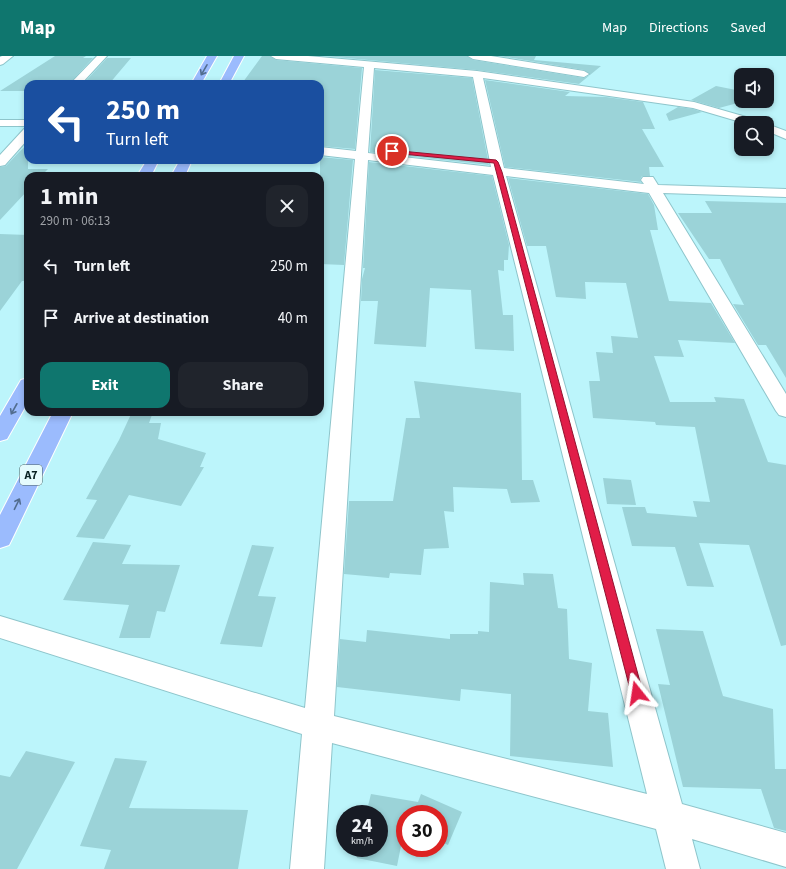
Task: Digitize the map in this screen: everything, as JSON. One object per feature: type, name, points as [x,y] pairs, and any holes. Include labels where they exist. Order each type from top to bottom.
[{"type":"highway","points":[[198,80],[212,56]]},
{"type":"highway","points":[[226,80],[239,56]]},
{"type":"highway","points":[[0,434],[24,391]]},
{"type":"highway","name":"A7","points":[[0,539],[60,416]]},
{"type":"street","points":[[0,62],[8,56]]},
{"type":"street","points":[[79,80],[102,56]]},
{"type":"street","points":[[276,56],[477,74],[694,105],[734,117]]},
{"type":"street","points":[[473,56],[584,74]]},
{"type":"street","points":[[307,869],[369,64]]},
{"type":"street","points":[[477,74],[498,167],[683,869]]},
{"type":"street","points":[[0,123],[24,123]]},
{"type":"street","points":[[774,130],[786,135]]},
{"type":"street","points":[[0,132],[24,132]]},
{"type":"street","points":[[0,162],[24,136]]},
{"type":"street","points":[[324,144],[362,152]]},
{"type":"street","points":[[324,151],[362,152],[651,184],[786,193]]},
{"type":"street","points":[[651,184],[786,184]]},
{"type":"street","points":[[651,184],[786,411]]},
{"type":"street","points":[[0,627],[317,725],[669,816],[786,850]]},
{"type":"building","points":[[55,56],[86,56],[83,58],[93,58],[73,80],[24,80],[24,91],[0,91]]},
{"type":"building","points":[[262,56],[270,56],[276,60],[362,68],[355,149],[324,146],[324,80],[244,80]]},
{"type":"building","points":[[325,56],[467,56],[473,60],[584,78],[590,75],[579,84],[477,70]]},
{"type":"building","points":[[500,56],[536,56],[534,60],[601,66],[590,75],[584,70]]},
{"type":"building","points":[[107,58],[131,58],[112,80],[87,80]]},
{"type":"building","points":[[375,70],[472,78],[489,165],[370,152]]},
{"type":"building","points":[[485,80],[570,92],[565,96],[606,97],[643,102],[655,129],[642,129],[664,167],[649,167],[650,176],[642,176],[640,180],[641,182],[505,167]]},
{"type":"building","points":[[716,86],[734,90],[734,104],[719,108],[691,100]]},
{"type":"building","points":[[678,107],[702,112],[669,121],[666,114]]},
{"type":"building","points":[[24,148],[24,164],[28,164],[28,169],[48,169],[45,172],[24,172],[24,194],[0,220],[0,167],[6,166]]},
{"type":"building","points":[[324,157],[353,160],[344,265],[324,264],[324,172],[320,172],[320,164],[324,164]]},
{"type":"building","points":[[369,162],[492,176],[509,245],[508,260],[504,260],[504,271],[498,270],[503,315],[513,315],[514,351],[475,349],[471,290],[430,288],[426,347],[374,344],[378,301],[361,301],[362,279],[365,268],[363,268]]},
{"type":"building","points":[[508,178],[648,194],[654,205],[658,230],[650,230],[669,301],[711,303],[735,343],[678,340],[684,357],[654,356],[670,402],[716,402],[714,397],[744,399],[768,462],[786,465],[786,645],[781,646],[749,545],[699,543],[714,587],[687,586],[675,547],[632,546],[622,507],[645,507],[647,513],[697,517],[693,501],[710,502],[695,427],[656,425],[655,422],[593,418],[589,381],[600,381],[596,352],[613,353],[611,336],[638,338],[626,283],[585,282],[586,299],[556,297],[546,246],[527,246]]},
{"type":"building","points":[[705,201],[786,203],[786,378],[766,345],[758,345],[733,304],[744,305],[720,259],[709,259],[678,213],[712,213]]},
{"type":"building","points":[[0,234],[24,235],[24,281],[22,281],[0,311]]},
{"type":"building","points":[[414,381],[521,393],[522,480],[533,480],[540,502],[511,503],[507,489],[453,487],[454,512],[444,511],[449,548],[424,549],[421,575],[390,573],[389,578],[344,574],[349,501],[393,501],[406,418],[420,418]]},
{"type":"building","points":[[130,416],[152,416],[149,423],[161,423],[158,439],[206,453],[200,467],[204,467],[181,506],[129,495],[104,539],[76,537],[97,500],[86,499],[119,440]]},
{"type":"building","points":[[603,478],[631,480],[636,505],[607,504]]},
{"type":"building","points":[[93,542],[131,545],[122,564],[180,565],[165,612],[157,611],[150,638],[119,638],[129,605],[63,600]]},
{"type":"building","points":[[252,545],[274,547],[258,596],[276,597],[262,647],[220,644]]},
{"type":"building","points":[[523,573],[553,574],[558,608],[567,609],[569,659],[592,663],[588,711],[608,713],[613,767],[510,756],[511,694],[461,689],[460,701],[337,687],[340,639],[366,642],[367,630],[450,639],[450,634],[478,634],[478,631],[489,632],[490,582],[524,585]]},
{"type":"building","points":[[656,629],[703,631],[723,696],[773,709],[775,769],[786,769],[786,831],[774,828],[761,789],[683,787],[658,684],[670,685]]},
{"type":"building","points":[[26,751],[75,762],[17,869],[0,869],[0,775],[10,777]]},
{"type":"building","points":[[115,758],[147,761],[129,808],[248,810],[238,869],[104,869],[111,850],[80,846]]},
{"type":"building","points":[[371,794],[418,802],[421,794],[446,805],[396,805],[396,857],[399,857],[397,866],[357,858],[388,857],[388,805],[368,805]]},
{"type":"building","points":[[448,806],[462,812],[448,845]]},
{"type":"route","points":[[392,151],[496,162],[500,172],[637,693]]}]
